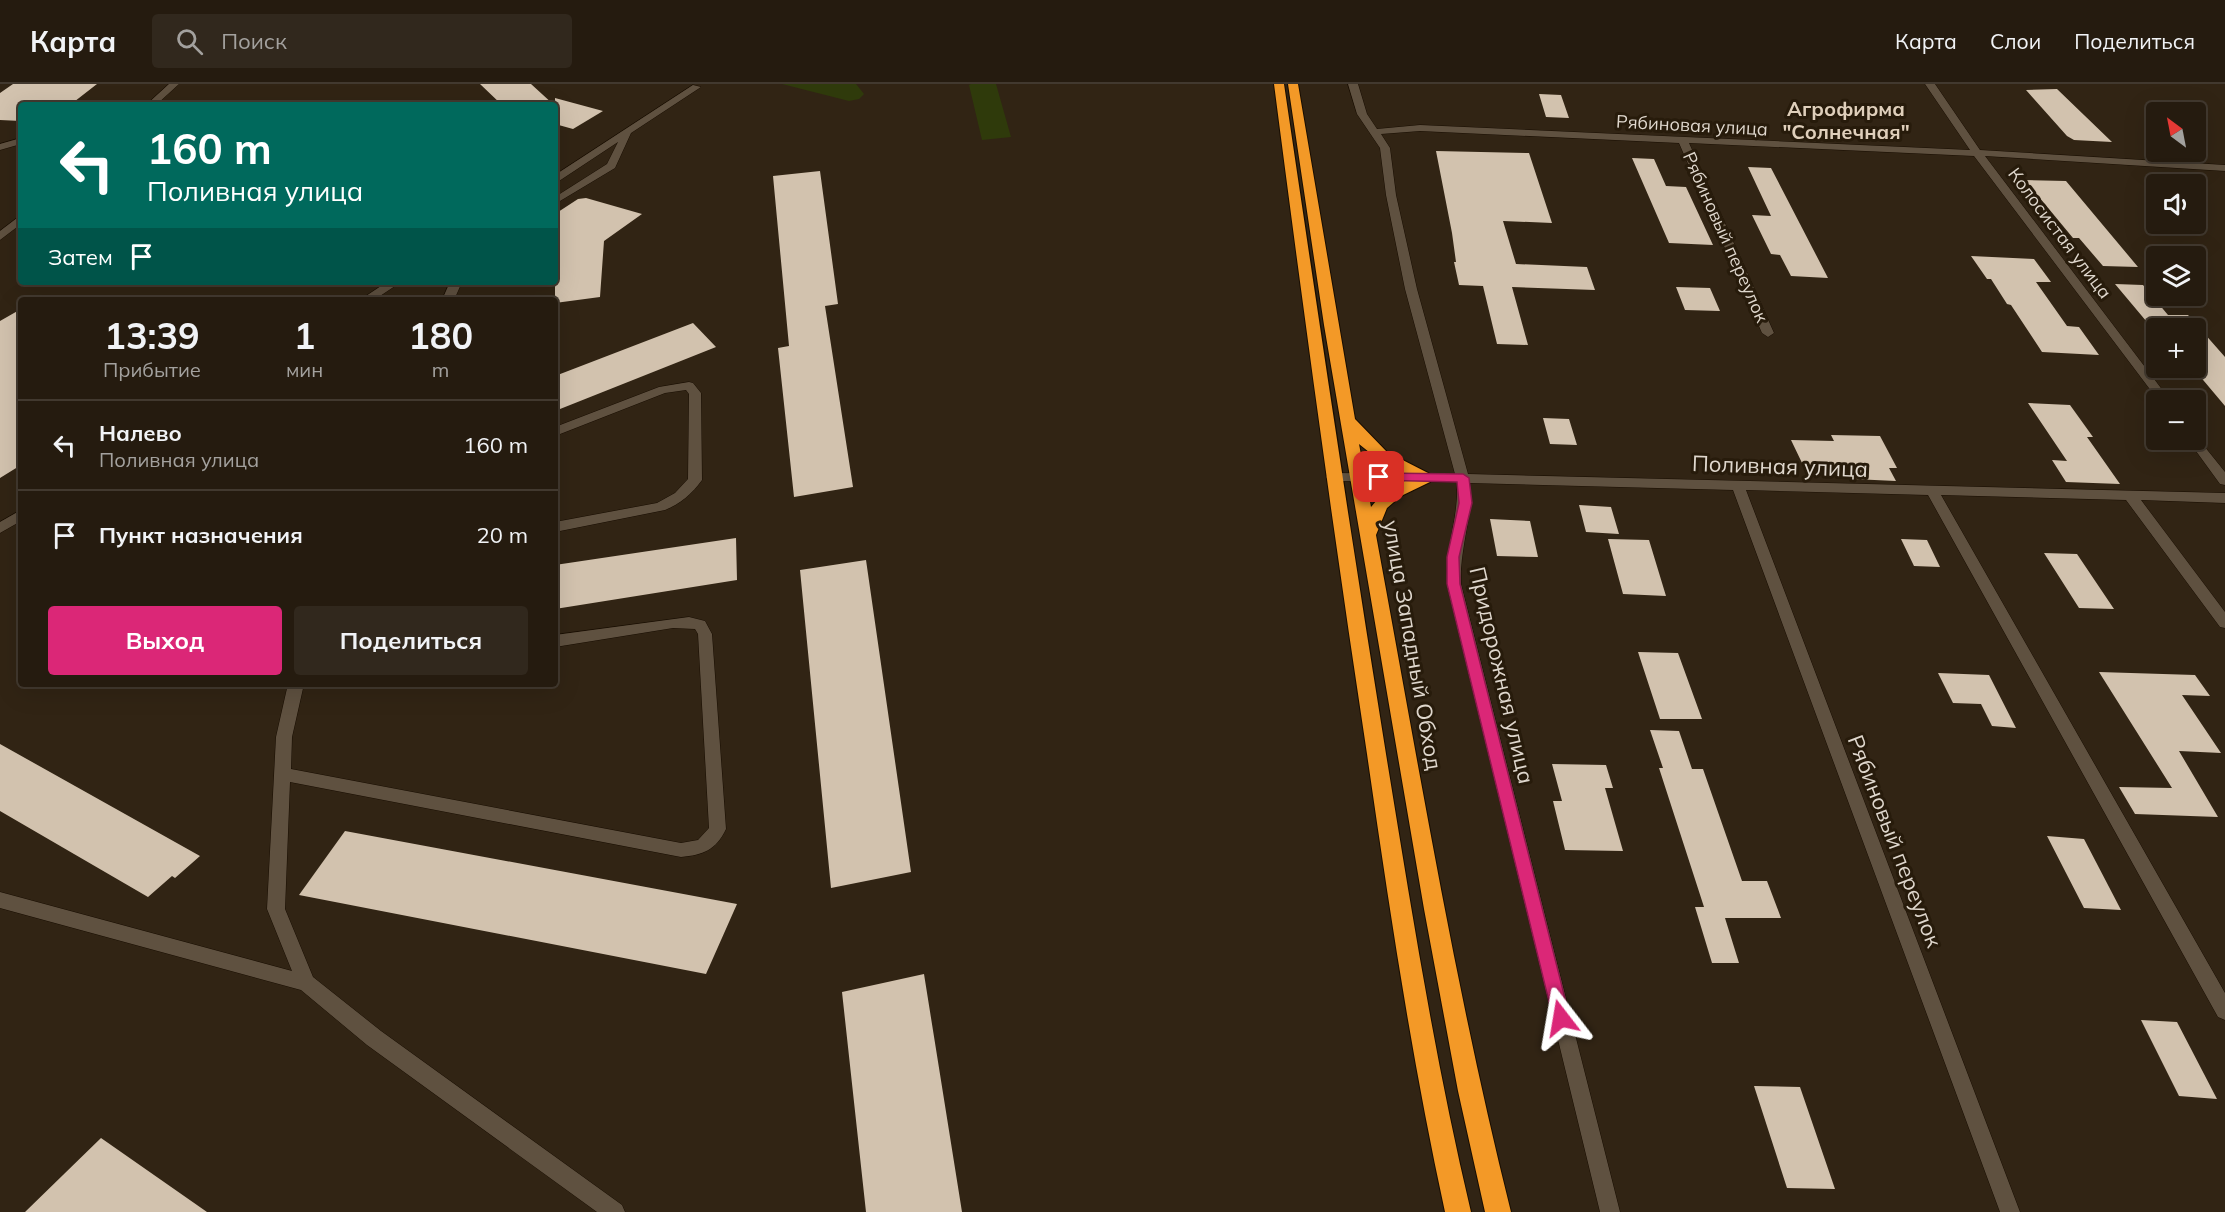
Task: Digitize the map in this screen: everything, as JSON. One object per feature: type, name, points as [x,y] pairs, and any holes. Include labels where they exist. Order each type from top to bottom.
[{"type":"highway","points":[[1279,84],[1333,477],[1396,881],[1440,1134],[1458,1212]]},
{"type":"highway","name":"улица Западный Обход","points":[[1293,84],[1368,540],[1477,1131],[1498,1212]]},
{"type":"highway","points":[[1347,419],[1375,453],[1389,463],[1424,478]]},
{"type":"highway","points":[[1368,540],[1371,519],[1377,508],[1396,492],[1424,478]]},
{"type":"street","points":[[154,102],[174,84]]},
{"type":"street","points":[[558,177],[696,87],[686,84]]},
{"type":"street","name":"Придорожная улица","points":[[1353,84],[1362,114],[1385,148],[1391,195],[1411,289],[1463,478],[1466,503],[1453,557],[1454,584],[1610,1212]]},
{"type":"street","name":"Колосистая улица","points":[[1930,84],[1977,153],[2156,390]]},
{"type":"street","name":"Рябиновая улица","points":[[1374,132],[1420,128],[1977,153],[2225,168]]},
{"type":"street","points":[[558,199],[611,166],[627,132]]},
{"type":"street","name":"Рябиновый переулок","points":[[1683,141],[1768,333]]},
{"type":"street","points":[[0,147],[18,142]]},
{"type":"street","points":[[0,237],[18,221]]},
{"type":"street","points":[[371,297],[390,285]]},
{"type":"street","points":[[558,431],[663,390],[689,386],[695,393],[695,480],[687,491],[673,502],[660,507],[558,526]]},
{"type":"street","points":[[2202,450],[2225,481]]},
{"type":"street","name":"Поливная улица","points":[[1333,477],[1463,478],[2225,498]]},
{"type":"street","name":"Рябиновый переулок","points":[[1738,485],[2010,1212]]},
{"type":"street","points":[[1933,492],[2225,1011]]},
{"type":"street","points":[[2132,497],[2225,623]]},
{"type":"street","points":[[0,528],[18,517]]},
{"type":"street","points":[[282,774],[681,850],[699,849],[711,843],[718,829],[705,634],[700,625],[689,622],[673,623],[558,641]]},
{"type":"street","points":[[295,687],[284,737],[276,909],[306,983]]},
{"type":"street","points":[[0,900],[306,983],[374,1038],[615,1212]]},
{"type":"green space","points":[[782,84],[856,84],[864,94],[859,99],[849,101]]},
{"type":"green space","points":[[996,84],[1011,137],[982,140],[969,85]]},
{"type":"building","points":[[13,84],[97,84],[74,102],[18,102],[18,121],[0,120],[0,93]]},
{"type":"building","points":[[480,84],[531,84],[551,102],[499,102]]},
{"type":"building","points":[[2057,89],[2112,142],[2074,140],[2067,136],[2026,90]]},
{"type":"building","points":[[1539,94],[1561,95],[1569,118],[1546,117]]},
{"type":"building","points":[[555,98],[603,111],[573,129],[558,125],[558,102],[555,102]]},
{"type":"building","points":[[1436,151],[1529,153],[1552,223],[1503,221],[1516,264],[1587,267],[1595,290],[1512,287],[1528,345],[1497,344],[1483,286],[1459,285],[1454,262],[1456,262],[1452,233]]},
{"type":"building","points":[[1632,158],[1654,159],[1666,186],[1686,187],[1713,245],[1669,243]]},
{"type":"building","points":[[1748,167],[1771,168],[1828,278],[1791,276],[1780,255],[1771,254],[1752,215],[1771,216]]},
{"type":"building","points":[[820,171],[838,304],[825,306],[853,487],[794,497],[778,348],[789,346],[773,176]]},
{"type":"building","points":[[2025,180],[2066,181],[2138,267],[2103,266],[2079,238],[2073,238]]},
{"type":"building","points":[[586,198],[642,214],[604,241],[600,297],[558,303],[558,297],[555,297],[555,285],[558,285],[558,212],[578,199]]},
{"type":"building","points":[[1971,256],[2034,259],[2051,282],[2036,282],[2067,326],[2079,327],[2099,355],[2042,352],[2011,305],[2007,304],[1991,279],[1987,279]]},
{"type":"building","points":[[2115,284],[2143,285],[2146,289],[2146,306],[2160,306],[2168,315],[2188,315],[2191,318],[2146,318],[2146,321]]},
{"type":"building","points":[[1676,287],[1710,288],[1720,311],[1685,310]]},
{"type":"building","points":[[18,311],[18,467],[0,478],[0,321]]},
{"type":"building","points":[[693,323],[716,347],[558,410],[558,375]]},
{"type":"building","points":[[2206,335],[2225,357],[2225,406],[2201,378],[2206,378]]},
{"type":"building","points":[[2028,403],[2070,405],[2093,437],[2087,437],[2120,484],[2066,482],[2052,460],[2067,461]]},
{"type":"building","points":[[1543,418],[1569,419],[1577,445],[1550,444]]},
{"type":"building","points":[[1831,435],[1880,436],[1897,468],[1889,468],[1896,481],[1853,479],[1846,466],[1803,465],[1791,440],[1834,441]]},
{"type":"building","points":[[1579,505],[1611,507],[1619,534],[1586,532]]},
{"type":"building","points":[[1490,519],[1530,521],[1538,557],[1497,556]]},
{"type":"building","points":[[736,538],[737,580],[558,609],[558,565]]},
{"type":"building","points":[[1608,539],[1649,540],[1666,596],[1623,594]]},
{"type":"building","points":[[1901,539],[1927,540],[1940,567],[1914,566]]},
{"type":"building","points":[[2044,553],[2077,554],[2114,609],[2079,608]]},
{"type":"building","points":[[866,560],[911,872],[831,888],[800,570]]},
{"type":"building","points":[[1638,652],[1678,653],[1702,719],[1660,719]]},
{"type":"building","points":[[2099,672],[2195,675],[2210,696],[2182,695],[2221,753],[2179,751],[2218,817],[2135,814],[2119,787],[2172,788]]},
{"type":"building","points":[[1938,673],[1989,675],[2016,728],[1992,726],[1981,704],[1953,703]]},
{"type":"building","points":[[1650,730],[1679,731],[1692,769],[1703,769],[1742,881],[1767,881],[1781,918],[1725,918],[1739,963],[1712,963],[1695,907],[1704,907],[1659,768],[1663,768]]},
{"type":"building","points":[[0,744],[200,856],[148,897],[0,811]]},
{"type":"building","points":[[1552,764],[1606,765],[1613,788],[1605,788],[1623,851],[1565,850],[1553,801],[1562,801]]},
{"type":"building","points":[[345,831],[737,904],[706,974],[299,895]]},
{"type":"building","points":[[2047,836],[2084,839],[2121,910],[2084,908]]},
{"type":"building","points":[[924,974],[962,1212],[866,1212],[842,992]]},
{"type":"building","points":[[2141,1020],[2177,1022],[2217,1099],[2179,1096]]},
{"type":"building","points":[[1754,1086],[1800,1087],[1835,1189],[1787,1188]]},
{"type":"building","points":[[101,1138],[207,1212],[25,1212]]},
{"type":"district","name":"Агрофирма \"Солнечная\"","points":[[1846,120]]},
{"type":"route","points":[[1379,477],[1463,478],[1466,503],[1453,557],[1454,584],[1561,1018]]}]
